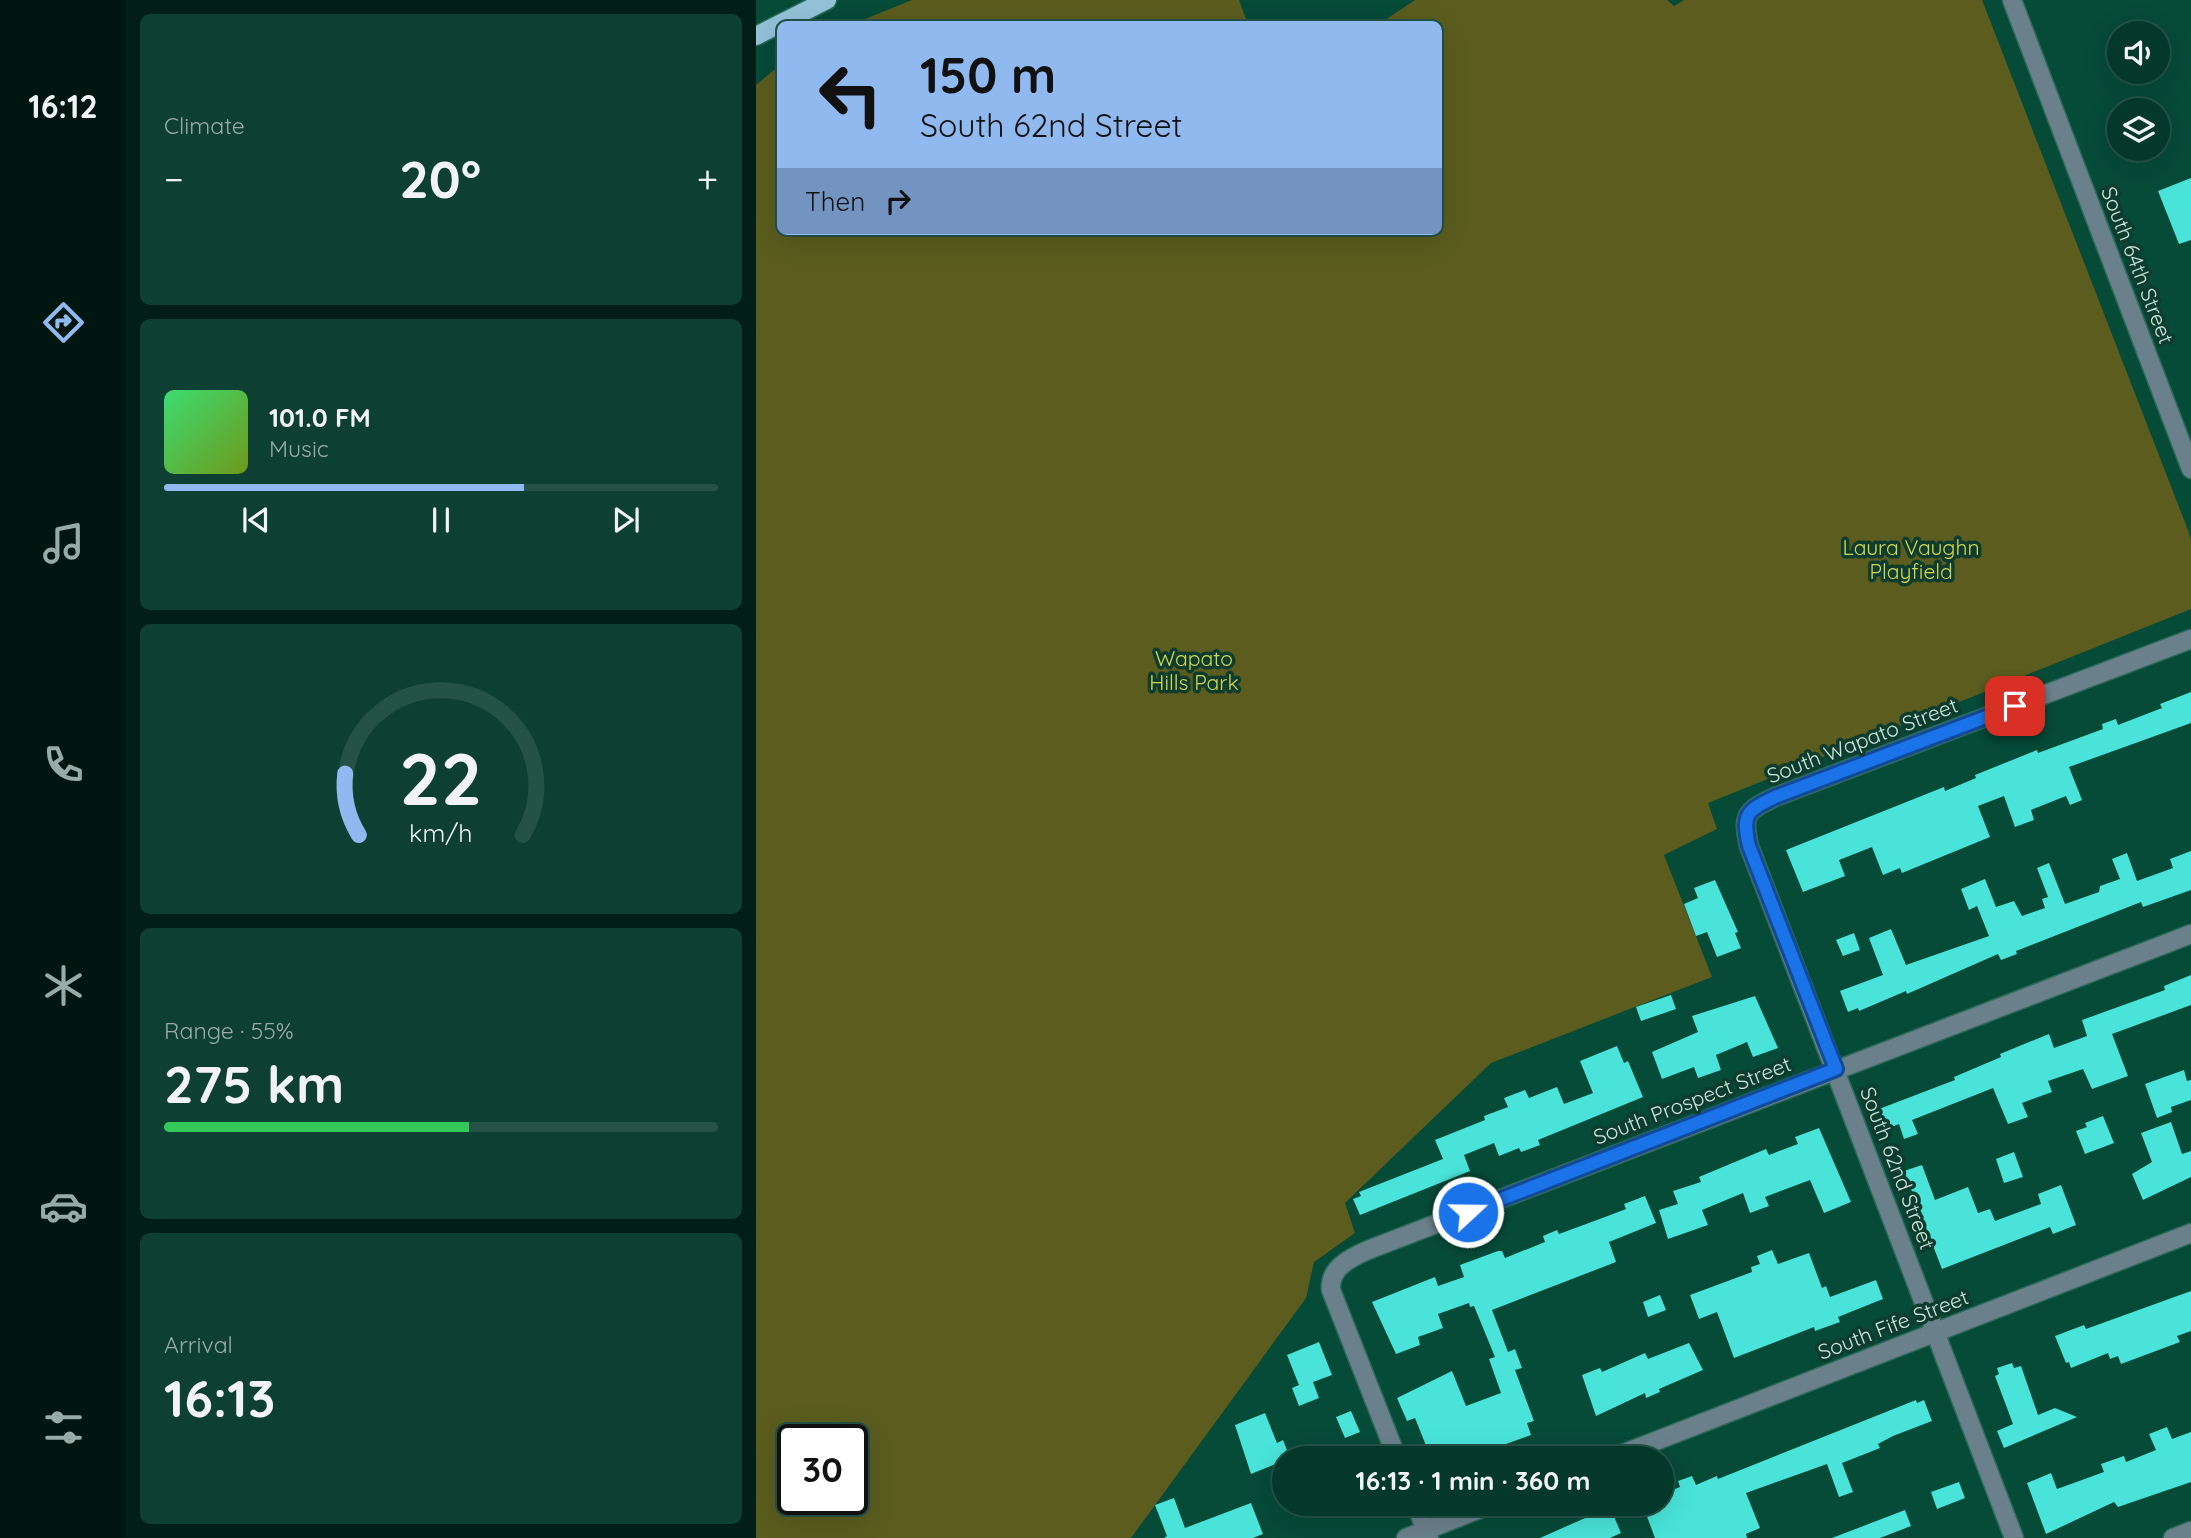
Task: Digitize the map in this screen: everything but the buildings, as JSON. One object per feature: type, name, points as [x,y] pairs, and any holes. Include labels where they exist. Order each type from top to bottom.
[{"type":"main road","points":[[786,21],[827,0]]},
{"type":"main road","points":[[756,36],[777,25]]},
{"type":"street","name":"South 64th Street","points":[[2012,0],[2191,469]]},
{"type":"street","name":"South Wapato Street","points":[[1747,814],[1782,794],[2191,639]]},
{"type":"street","name":"South 62nd Street","points":[[1747,814],[1745,822],[1749,846],[2014,1538]]},
{"type":"street","name":"South Prospect Street","points":[[1392,1446],[1331,1290],[1334,1274],[1343,1264],[1368,1250],[2191,934]]},
{"type":"street","name":"South Fife Street","points":[[1643,1446],[2191,1233]]},
{"type":"street","points":[[1420,1516],[1427,1534]]},
{"type":"street","points":[[1406,1538],[1427,1534],[1466,1516]]},
{"type":"street","points":[[2173,1538],[2191,1531]]},
{"type":"green space","points":[[912,0],[1239,0],[1247,21],[860,21]]},
{"type":"green space","name":"Wapato Hills Park","points":[[1415,0],[1667,0],[1674,6],[1684,0],[1982,0],[2188,530],[2191,540],[2191,609],[1708,803],[1717,829],[1664,855],[1712,977],[1491,1063],[1345,1203],[1355,1233],[1314,1262],[1306,1298],[1131,1538],[756,1538],[756,85],[777,68],[777,235],[1442,235],[1442,21],[1384,21]]},
{"type":"route","points":[[1468,1212],[1836,1069],[1749,846],[1745,829],[1747,814],[1775,797],[2015,706]]},
{"type":"park label","name":"Laura Vaughn Playfield","points":[[1911,559]]}]
